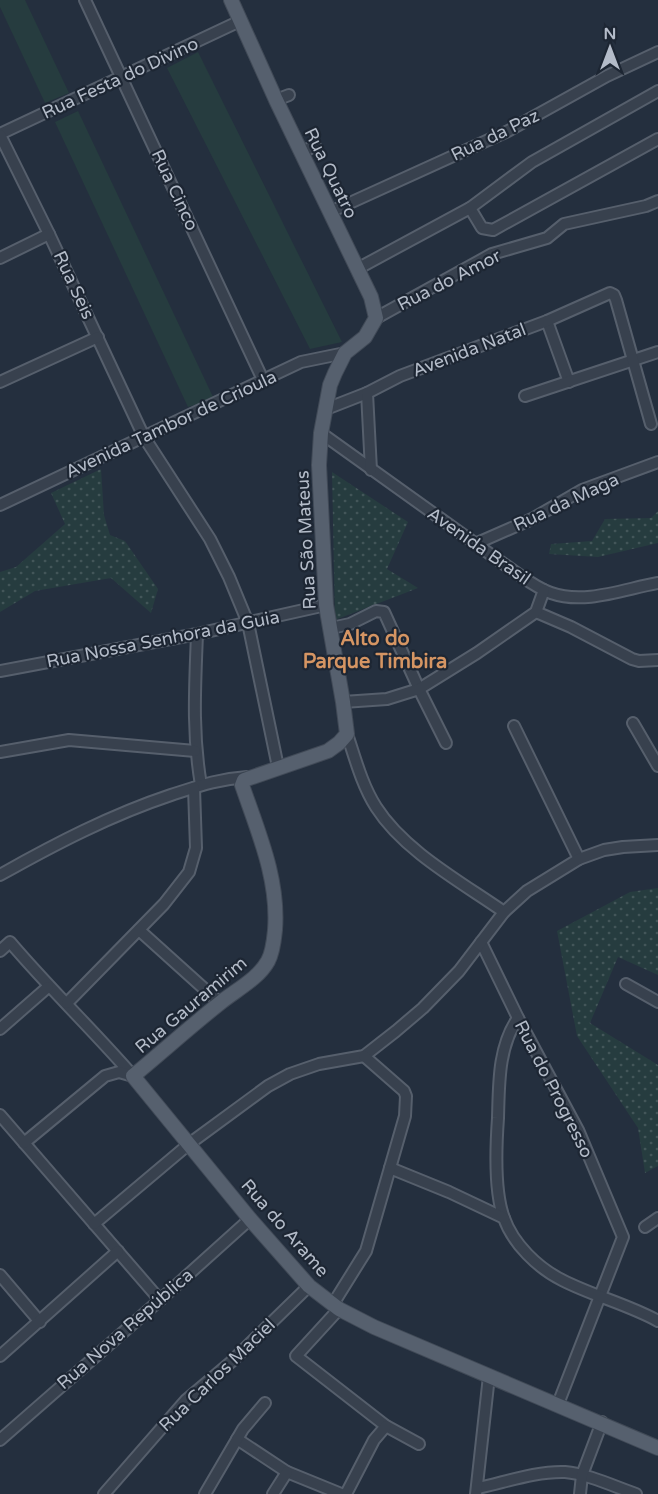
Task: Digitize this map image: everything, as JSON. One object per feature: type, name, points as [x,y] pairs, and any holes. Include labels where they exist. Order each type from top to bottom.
[{"type":"main road","name":"Rua Quatro","points":[[231,0],[276,100],[371,297],[376,318]]},
{"type":"main road","points":[[345,353],[365,337],[376,318]]},
{"type":"main road","name":"Rua São Mateus","points":[[345,353],[330,385],[321,433],[319,465],[326,605],[347,734]]},
{"type":"main road","points":[[242,780],[328,751],[347,734]]},
{"type":"main road","name":"Rua Gauramirim","points":[[133,1076],[220,1003],[260,973],[269,960],[274,942],[277,910],[274,886],[242,780]]},
{"type":"main road","name":"Rua do Arame","points":[[133,1076],[250,1219],[309,1286],[336,1307],[374,1327],[602,1422],[658,1448]]},
{"type":"street","name":"Rua Cinco","points":[[86,0],[263,380]]},
{"type":"street","name":"Rua Festa do Divino","points":[[0,134],[240,21]]},
{"type":"street","name":"Rua da Paz","points":[[330,212],[508,131],[607,76],[658,52]]},
{"type":"street","points":[[357,269],[470,208],[532,162],[658,91]]},
{"type":"street","points":[[276,100],[289,95]]},
{"type":"street","name":"Rua Seis","points":[[0,134],[144,437],[210,539],[248,623],[278,767]]},
{"type":"street","points":[[470,208],[482,228],[493,230],[658,139]]},
{"type":"street","points":[[301,152],[315,146]]},
{"type":"street","name":"Rua do Amor","points":[[376,318],[492,254],[547,238],[564,224],[646,206],[658,201]]},
{"type":"street","points":[[0,258],[49,234]]},
{"type":"street","points":[[547,321],[603,295],[609,293],[614,295],[651,424]]},
{"type":"street","name":"Avenida Natal","points":[[326,409],[367,393],[400,376],[547,321],[569,382]]},
{"type":"street","points":[[0,382],[98,337]]},
{"type":"street","points":[[525,396],[658,352]]},
{"type":"street","name":"Avenida Tambor de Crioula","points":[[0,505],[302,362],[345,353]]},
{"type":"street","points":[[367,393],[371,470]]},
{"type":"street","name":"Avenida Brasil","points":[[321,433],[518,574],[544,590],[553,594],[580,598],[658,583]]},
{"type":"street","name":"Rua da Maga","points":[[475,543],[532,519],[582,490],[658,462]]},
{"type":"street","points":[[343,702],[387,699],[418,689],[477,653],[536,612],[544,590]]},
{"type":"street","name":"Rua Nossa Senhora da Guia","points":[[0,671],[197,634],[326,605]]},
{"type":"street","points":[[331,628],[350,624],[382,610],[418,689],[447,743]]},
{"type":"street","points":[[536,612],[571,627],[632,659],[658,660]]},
{"type":"street","points":[[67,1003],[164,904],[189,872],[196,848],[197,786],[194,723],[197,634]]},
{"type":"street","points":[[633,723],[658,766]]},
{"type":"street","points":[[514,726],[579,859]]},
{"type":"street","name":"Rua São Mateus","points":[[347,734],[363,782],[376,807],[393,828],[423,855],[504,912]]},
{"type":"street","points":[[0,752],[69,740],[195,751]]},
{"type":"street","points":[[0,874],[92,826],[151,802],[227,778],[242,780]]},
{"type":"street","points":[[94,1224],[189,1143],[268,1086],[290,1074],[319,1064],[364,1056],[423,1008],[459,971],[504,912],[527,891],[579,859],[614,848],[658,845]]},
{"type":"street","points":[[139,930],[220,1003]]},
{"type":"street","name":"Rua do Arame","points":[[0,951],[10,942],[48,987],[67,1003],[133,1076]]},
{"type":"street","name":"Rua do Progresso","points":[[481,942],[518,1018],[578,1130],[623,1237],[598,1296]]},
{"type":"street","points":[[626,984],[658,1002]]},
{"type":"street","points":[[0,1029],[48,987]]},
{"type":"street","points":[[518,1018],[506,1039],[499,1092],[497,1166],[504,1218],[532,1260],[562,1280],[598,1296],[628,1305],[658,1321]]},
{"type":"street","points":[[364,1056],[399,1085],[406,1096],[405,1116],[366,1251],[336,1307],[297,1356],[386,1426],[419,1444]]},
{"type":"street","points":[[24,1143],[105,1076],[119,1072],[133,1076]]},
{"type":"street","points":[[0,1115],[160,1300]]},
{"type":"street","points":[[390,1168],[449,1191],[504,1218]]},
{"type":"street","points":[[645,1227],[658,1218]]},
{"type":"street","name":"Rua Nova República","points":[[0,1440],[250,1219]]},
{"type":"street","points":[[0,1356],[118,1251]]},
{"type":"street","points":[[0,1275],[40,1322]]},
{"type":"street","name":"Rua Carlos Maciel","points":[[104,1494],[186,1400],[231,1362],[309,1286]]},
{"type":"street","points":[[558,1404],[598,1296]]},
{"type":"street","points":[[489,1376],[477,1491],[549,1473],[567,1472],[636,1494]]},
{"type":"street","points":[[205,1494],[243,1429],[265,1403]]},
{"type":"street","points":[[580,1494],[582,1475],[602,1422]]},
{"type":"street","points":[[237,1439],[286,1472],[344,1494],[374,1440],[386,1426]]},
{"type":"street","points":[[273,1494],[286,1472]]},
{"type":"green space","points":[[0,0],[25,0],[69,93],[45,103],[0,7]]},
{"type":"green space","points":[[198,52],[342,342],[310,349],[167,68]]},
{"type":"green space","points":[[78,111],[214,399],[188,407],[55,122]]},
{"type":"green space","points":[[101,469],[104,515],[110,535],[125,541],[158,589],[151,613],[111,578],[35,591],[0,612],[0,572],[16,567],[65,524],[51,493]]},
{"type":"green space","points":[[332,472],[408,522],[387,569],[418,588],[335,620]]},
{"type":"green space","points":[[658,511],[658,543],[598,557],[549,554],[551,544],[592,541],[605,519],[651,518]]},
{"type":"green space","points":[[658,888],[658,975],[618,957],[590,1023],[658,1065],[658,1166],[645,1173],[638,1128],[577,1036],[557,931],[630,892]]},
{"type":"district","name":"Alto do Parque Timbira","points":[[375,650]]}]
